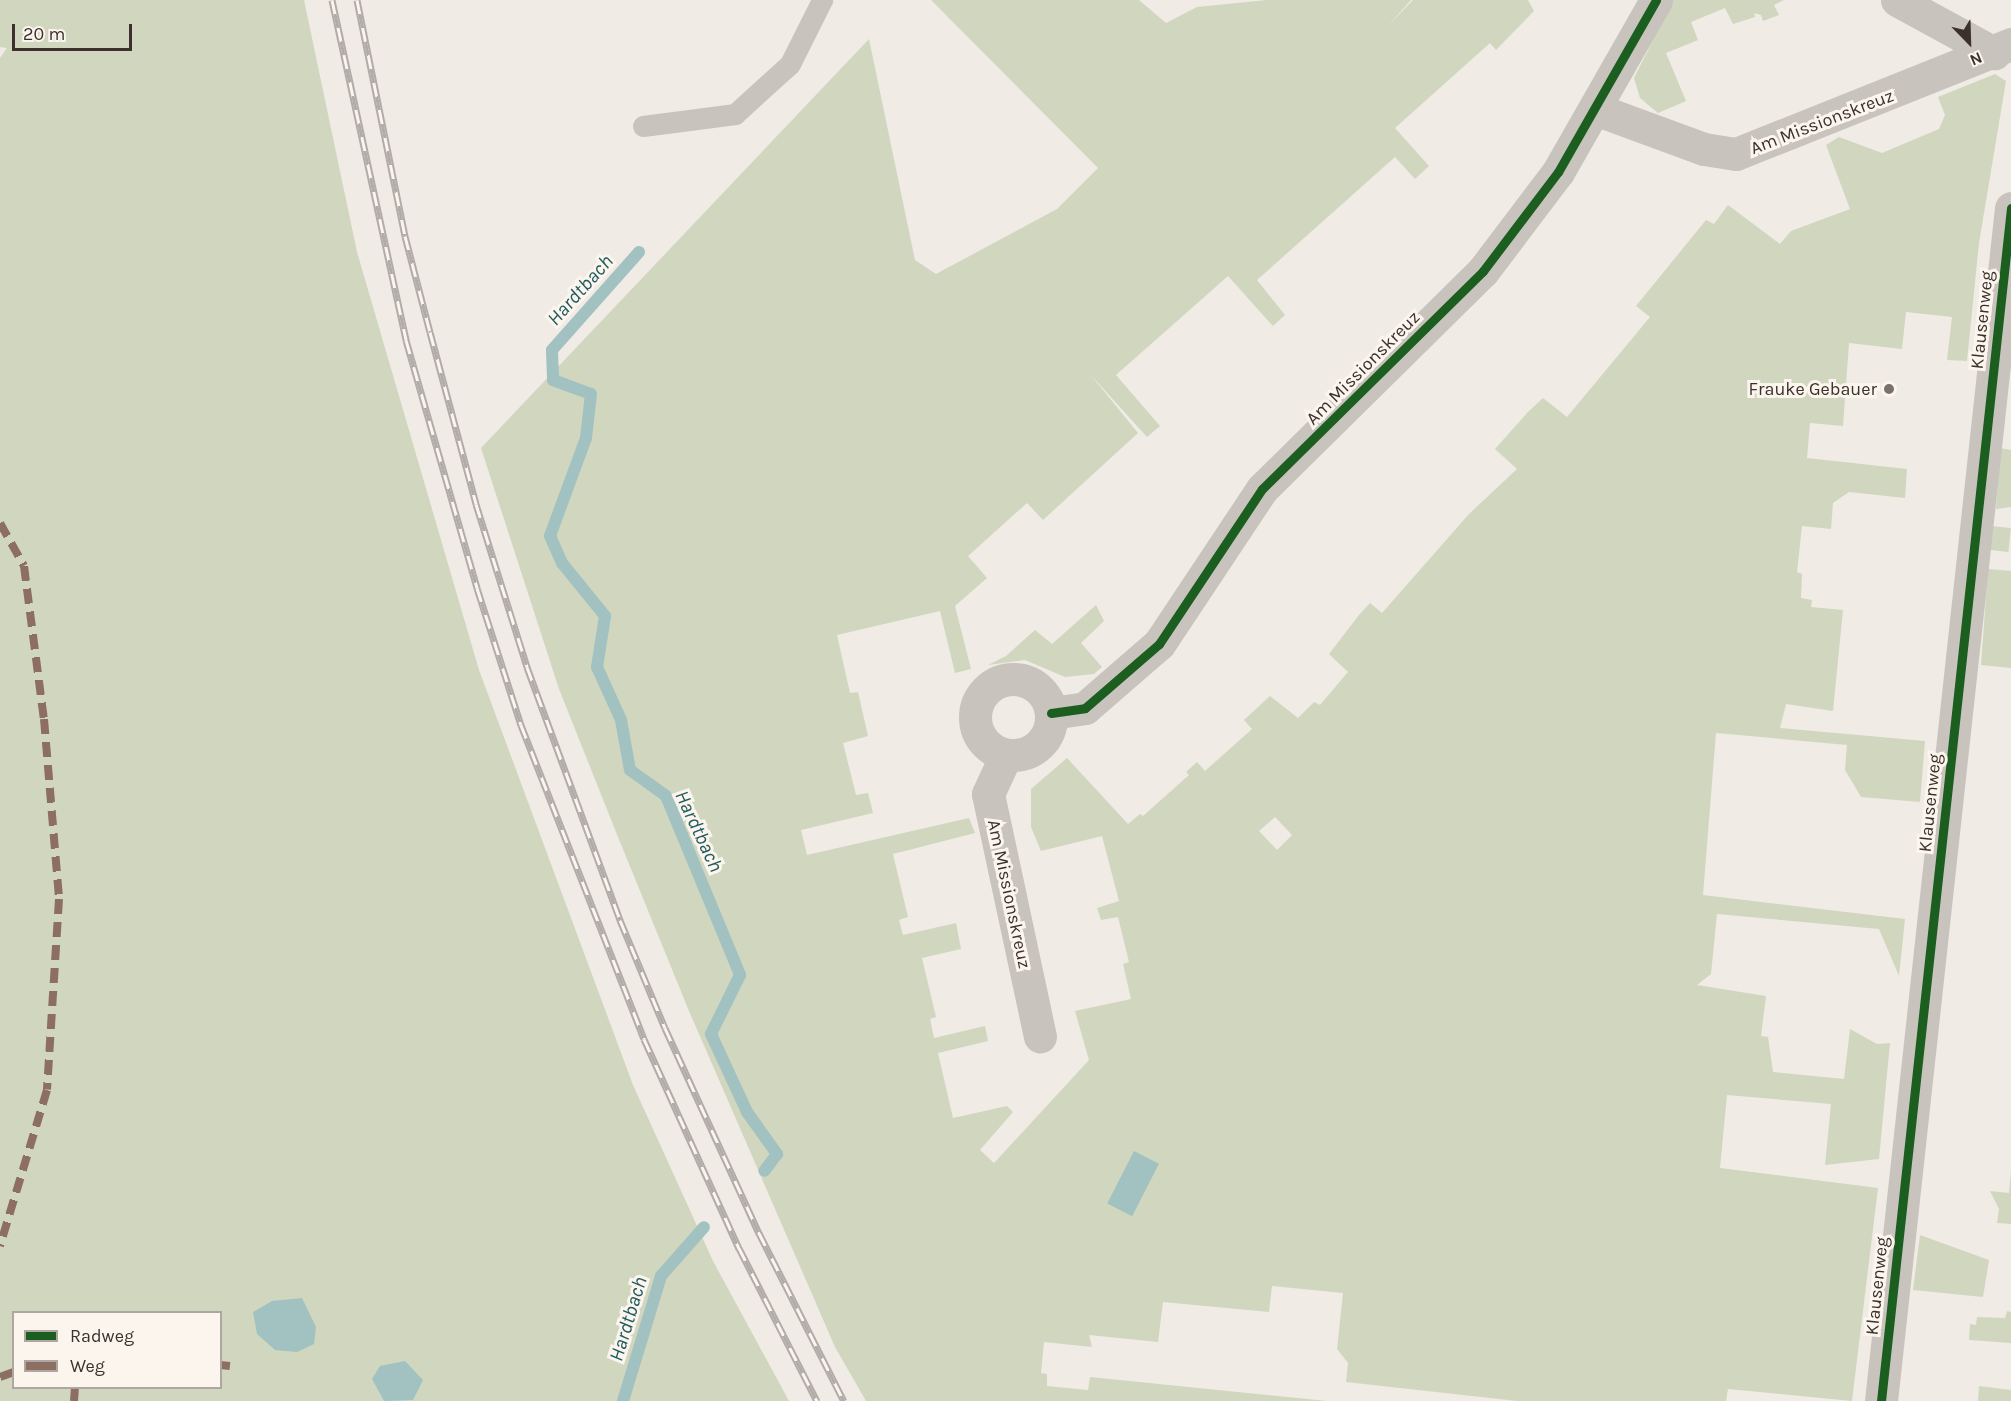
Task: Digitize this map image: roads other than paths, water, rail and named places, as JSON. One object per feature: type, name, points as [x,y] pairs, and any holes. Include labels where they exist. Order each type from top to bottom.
[{"type":"street","name":"Am Missionskreuz","points":[[1051,713],[1085,708],[1159,644],[1262,489],[1483,271],[1557,172],[1656,0]]},
{"type":"street","points":[[1897,0],[2003,49]]},
{"type":"street","name":"Am Missionskreuz","points":[[1595,109],[1704,149],[1736,154],[2003,49]]},
{"type":"street","name":"Klausenweg","points":[[1881,1401],[2011,208]]},
{"type":"street","points":[[1010,679],[1024,681],[1047,700],[1051,713],[1050,728],[1041,744],[1025,754],[1006,755],[989,748],[978,735],[974,717],[978,700],[988,687],[1010,679]]},
{"type":"street","name":"Am Missionskreuz","points":[[1006,755],[988,794],[1040,1036]]},
{"type":"lane","points":[[643,126],[735,114],[790,64],[822,0]]},
{"type":"water","points":[[1134,1151],[1159,1164],[1132,1216],[1107,1204]]},
{"type":"water","points":[[302,1298],[316,1327],[314,1344],[297,1352],[275,1350],[257,1334],[253,1312],[272,1301]]},
{"type":"water","points":[[405,1361],[423,1380],[413,1400],[384,1401],[372,1379],[380,1366]]},
{"type":"waterway","name":"Hardtbach","points":[[639,252],[552,350],[553,380],[591,394],[586,438],[550,536],[562,563],[605,616],[597,667],[621,720],[630,770],[666,796],[740,975],[711,1034],[747,1112],[777,1154],[764,1171]]},
{"type":"waterway","name":"Hardtbach","points":[[623,1401],[661,1276],[704,1227]]},
{"type":"railway","points":[[332,0],[406,340],[477,588],[521,725],[644,1039],[739,1248],[817,1401]]},
{"type":"railway","points":[[357,0],[405,236],[476,504],[527,667],[620,920],[665,1028],[759,1233],[844,1401]]},
{"type":"place","name":"Frauke Gebauer","points":[[1889,389]]}]
